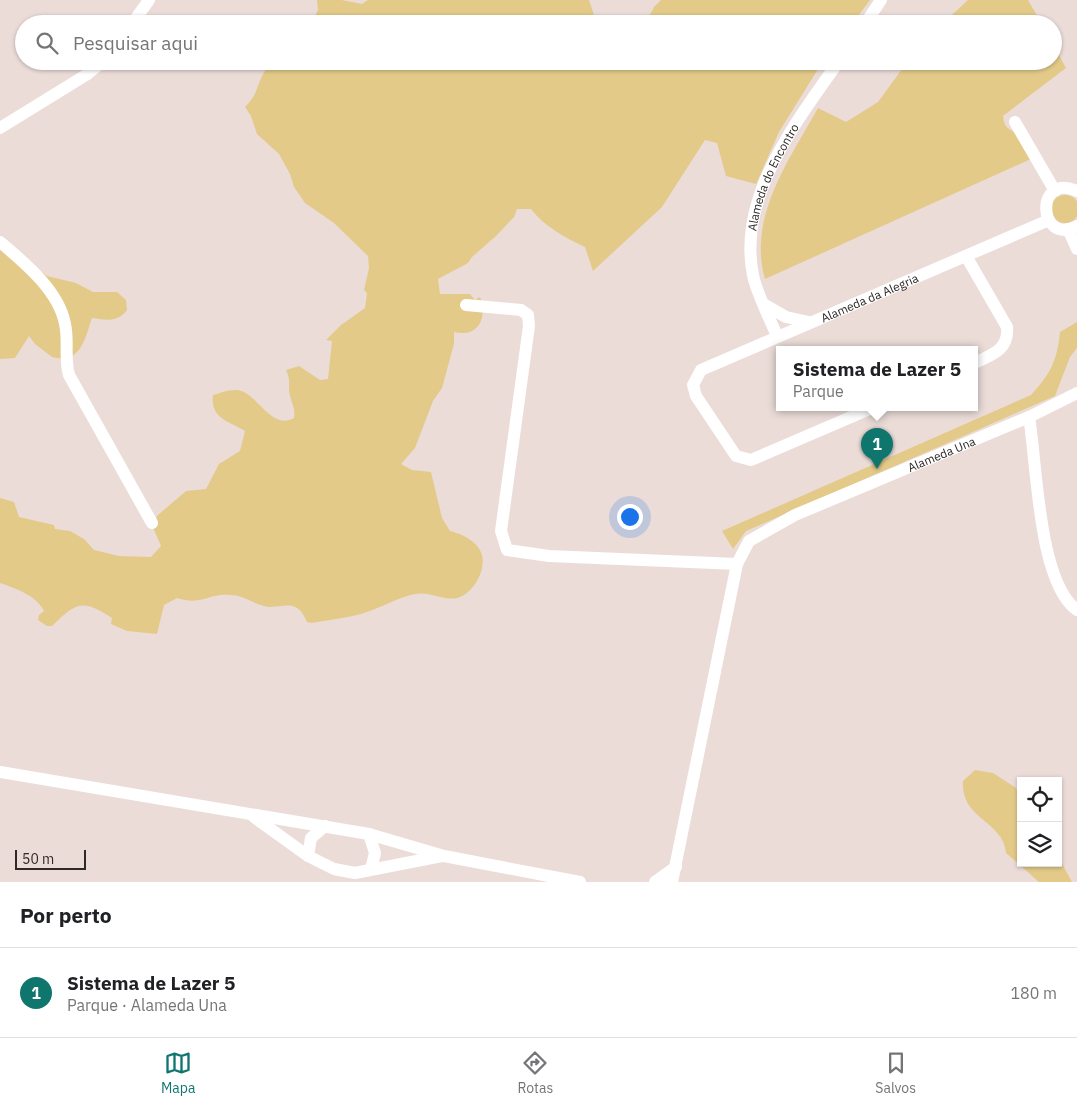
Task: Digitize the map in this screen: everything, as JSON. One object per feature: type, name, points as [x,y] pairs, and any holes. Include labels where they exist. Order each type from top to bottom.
[{"type":"street","points":[[139,15],[150,0]]},
{"type":"street","points":[[871,15],[882,0]]},
{"type":"street","points":[[0,128],[86,76],[92,70]]},
{"type":"street","name":"Alameda do Encontro","points":[[777,336],[752,270],[749,247],[754,217],[766,180],[792,130],[833,70]]},
{"type":"street","points":[[1015,122],[1055,191]]},
{"type":"street","points":[[1077,191],[1066,188],[1055,191],[1045,205],[1049,220],[1057,227],[1072,228],[1077,249]]},
{"type":"street","name":"Alameda da Alegria","points":[[865,411],[752,460],[743,459],[736,456],[696,396],[693,384],[694,379],[701,370],[1049,220]]},
{"type":"street","points":[[0,242],[27,266],[58,304],[66,326],[69,375],[152,523]]},
{"type":"street","points":[[966,256],[1007,327],[1008,334],[1002,348],[978,361]]},
{"type":"street","points":[[466,305],[521,310],[528,315],[529,326],[501,531],[507,550],[549,556],[736,564]]},
{"type":"street","points":[[765,305],[786,318],[809,322]]},
{"type":"street","name":"Alameda Una","points":[[672,882],[736,564],[749,541],[795,515],[1029,417],[1077,393]]},
{"type":"street","points":[[1029,417],[1045,549],[1058,584],[1077,610]]},
{"type":"street","points":[[0,772],[252,816],[369,834],[444,856],[580,882]]},
{"type":"street","points":[[252,816],[308,856],[334,869],[355,873],[444,856]]},
{"type":"street","points":[[308,856],[311,838],[325,826]]},
{"type":"street","points":[[369,834],[376,853],[371,869]]},
{"type":"street","points":[[655,882],[676,867]]},
{"type":"shaded area","points":[[317,0],[342,0],[362,4],[368,0],[589,0],[594,15],[316,15],[318,10]]},
{"type":"shaded area","points":[[661,0],[870,0],[859,15],[650,15]]},
{"type":"shaded area","points":[[968,0],[1028,0],[1037,15],[952,15]]},
{"type":"shaded area","points":[[1062,61],[1066,68],[1003,116],[1005,125],[1019,137],[1031,159],[765,279],[761,256],[762,233],[766,211],[784,168],[818,108],[846,122],[878,102],[901,70],[1062,70]]},
{"type":"shaded area","points":[[266,70],[817,70],[779,132],[756,184],[726,176],[717,143],[705,140],[662,207],[593,271],[585,247],[555,231],[531,209],[517,209],[514,217],[468,263],[438,279],[440,294],[470,294],[475,300],[480,297],[483,312],[482,319],[475,329],[469,332],[454,332],[454,344],[442,388],[433,401],[415,448],[401,464],[412,470],[431,472],[442,518],[450,531],[469,539],[480,550],[483,561],[480,575],[473,587],[463,596],[452,599],[421,593],[415,594],[361,614],[311,623],[307,622],[301,611],[295,607],[268,607],[235,595],[222,595],[193,601],[177,598],[164,605],[157,634],[127,631],[111,624],[112,618],[86,606],[74,608],[52,626],[47,626],[38,620],[39,615],[44,611],[36,601],[19,590],[0,583],[0,498],[14,502],[19,517],[54,525],[55,529],[70,531],[84,539],[94,550],[119,556],[151,557],[161,546],[152,525],[158,515],[186,491],[206,489],[219,464],[240,451],[245,431],[217,414],[214,409],[213,395],[237,390],[250,396],[273,417],[287,421],[294,418],[289,378],[286,370],[299,366],[320,380],[328,379],[332,341],[326,340],[341,325],[365,308],[367,293],[364,290],[369,268],[368,256],[334,223],[305,203],[294,187],[290,174],[279,154],[257,134],[251,116],[245,107],[256,92]]},
{"type":"shaded area","points":[[1065,195],[1075,199],[1078,204],[1078,214],[1075,219],[1065,223],[1055,219],[1051,209],[1055,199]]},
{"type":"shaded area","points":[[0,239],[47,276],[76,283],[93,292],[117,292],[126,300],[127,310],[115,319],[92,318],[84,341],[76,353],[70,357],[52,357],[35,344],[29,336],[15,358],[0,359]]},
{"type":"shaded area","points":[[1077,322],[1077,348],[1070,357],[1055,396],[746,531],[733,549],[722,531],[1031,395],[1044,380],[1052,366],[1060,332]]},
{"type":"shaded area","points":[[975,770],[993,773],[1016,788],[1017,863],[1006,853],[1003,842],[998,834],[968,804],[964,794],[963,781]]},
{"type":"shaded area","points":[[1062,863],[1072,882],[1039,882],[1022,867],[1062,867]]},
{"type":"place","name":"Sistema de Lazer 5","points":[[877,469]]}]
